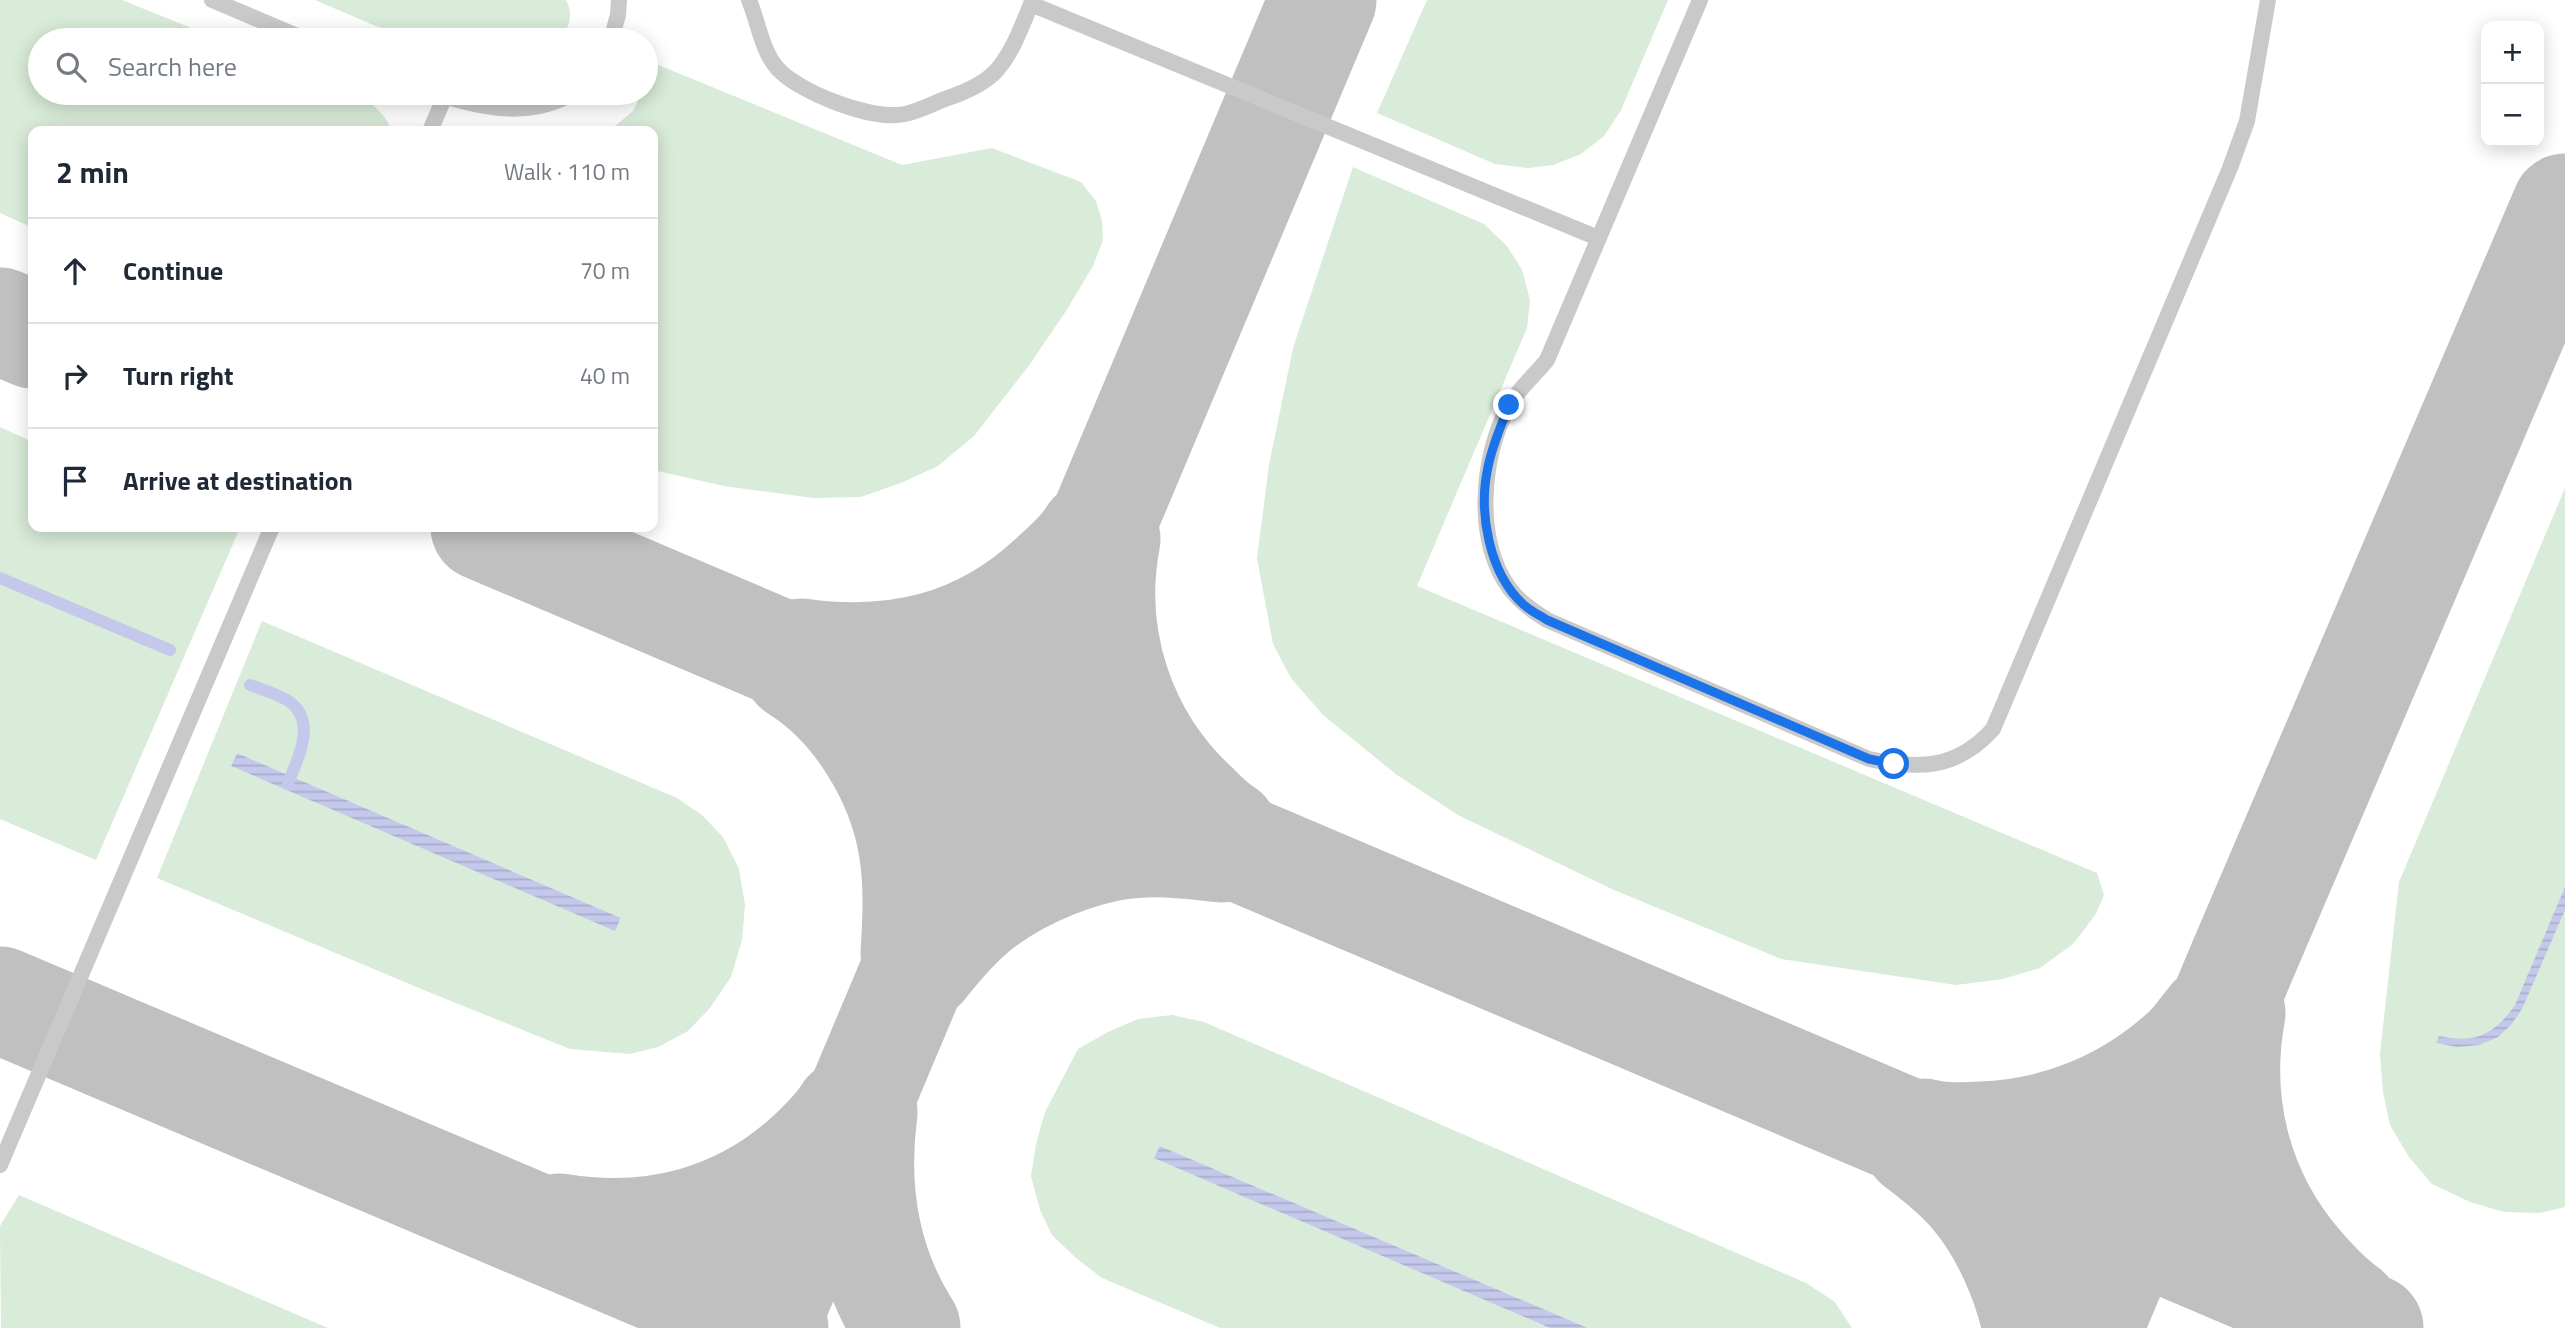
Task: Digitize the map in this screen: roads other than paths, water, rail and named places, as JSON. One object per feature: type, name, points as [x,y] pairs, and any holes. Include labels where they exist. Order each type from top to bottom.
[{"type":"lane","points":[[212,0],[278,28]]},
{"type":"lane","points":[[614,28],[619,0]]},
{"type":"lane","points":[[749,0],[775,66],[799,85],[859,111],[906,114],[965,92],[988,77],[1007,56],[1032,2],[1598,238]]},
{"type":"lane","points":[[1700,0],[1547,360],[1509,405],[1487,469],[1485,505],[1488,538],[1497,565],[1509,587],[1524,605],[1547,620],[1869,759],[1919,766],[1964,755],[1979,745],[1993,729],[2230,168],[2247,121],[2268,0]]},
{"type":"lane","points":[[431,126],[436,105]]},
{"type":"lane","points":[[478,105],[511,109],[538,108],[545,105]]},
{"type":"lane","points":[[0,1165],[270,532]]},
{"type":"water","points":[[237,753],[621,918],[615,931],[231,766]]},
{"type":"water","points":[[2565,887],[2565,910],[2522,1009],[2511,1025],[2498,1037],[2479,1045],[2458,1047],[2436,1043],[2439,1036],[2463,1039],[2483,1035],[2507,1015],[2515,1005]]},
{"type":"water","points":[[1160,1146],[1588,1328],[1550,1328],[1154,1158]]},
{"type":"waterway","points":[[0,578],[170,650]]},
{"type":"waterway","points":[[250,685],[290,702],[298,710],[302,720],[303,741],[288,783]]}]
